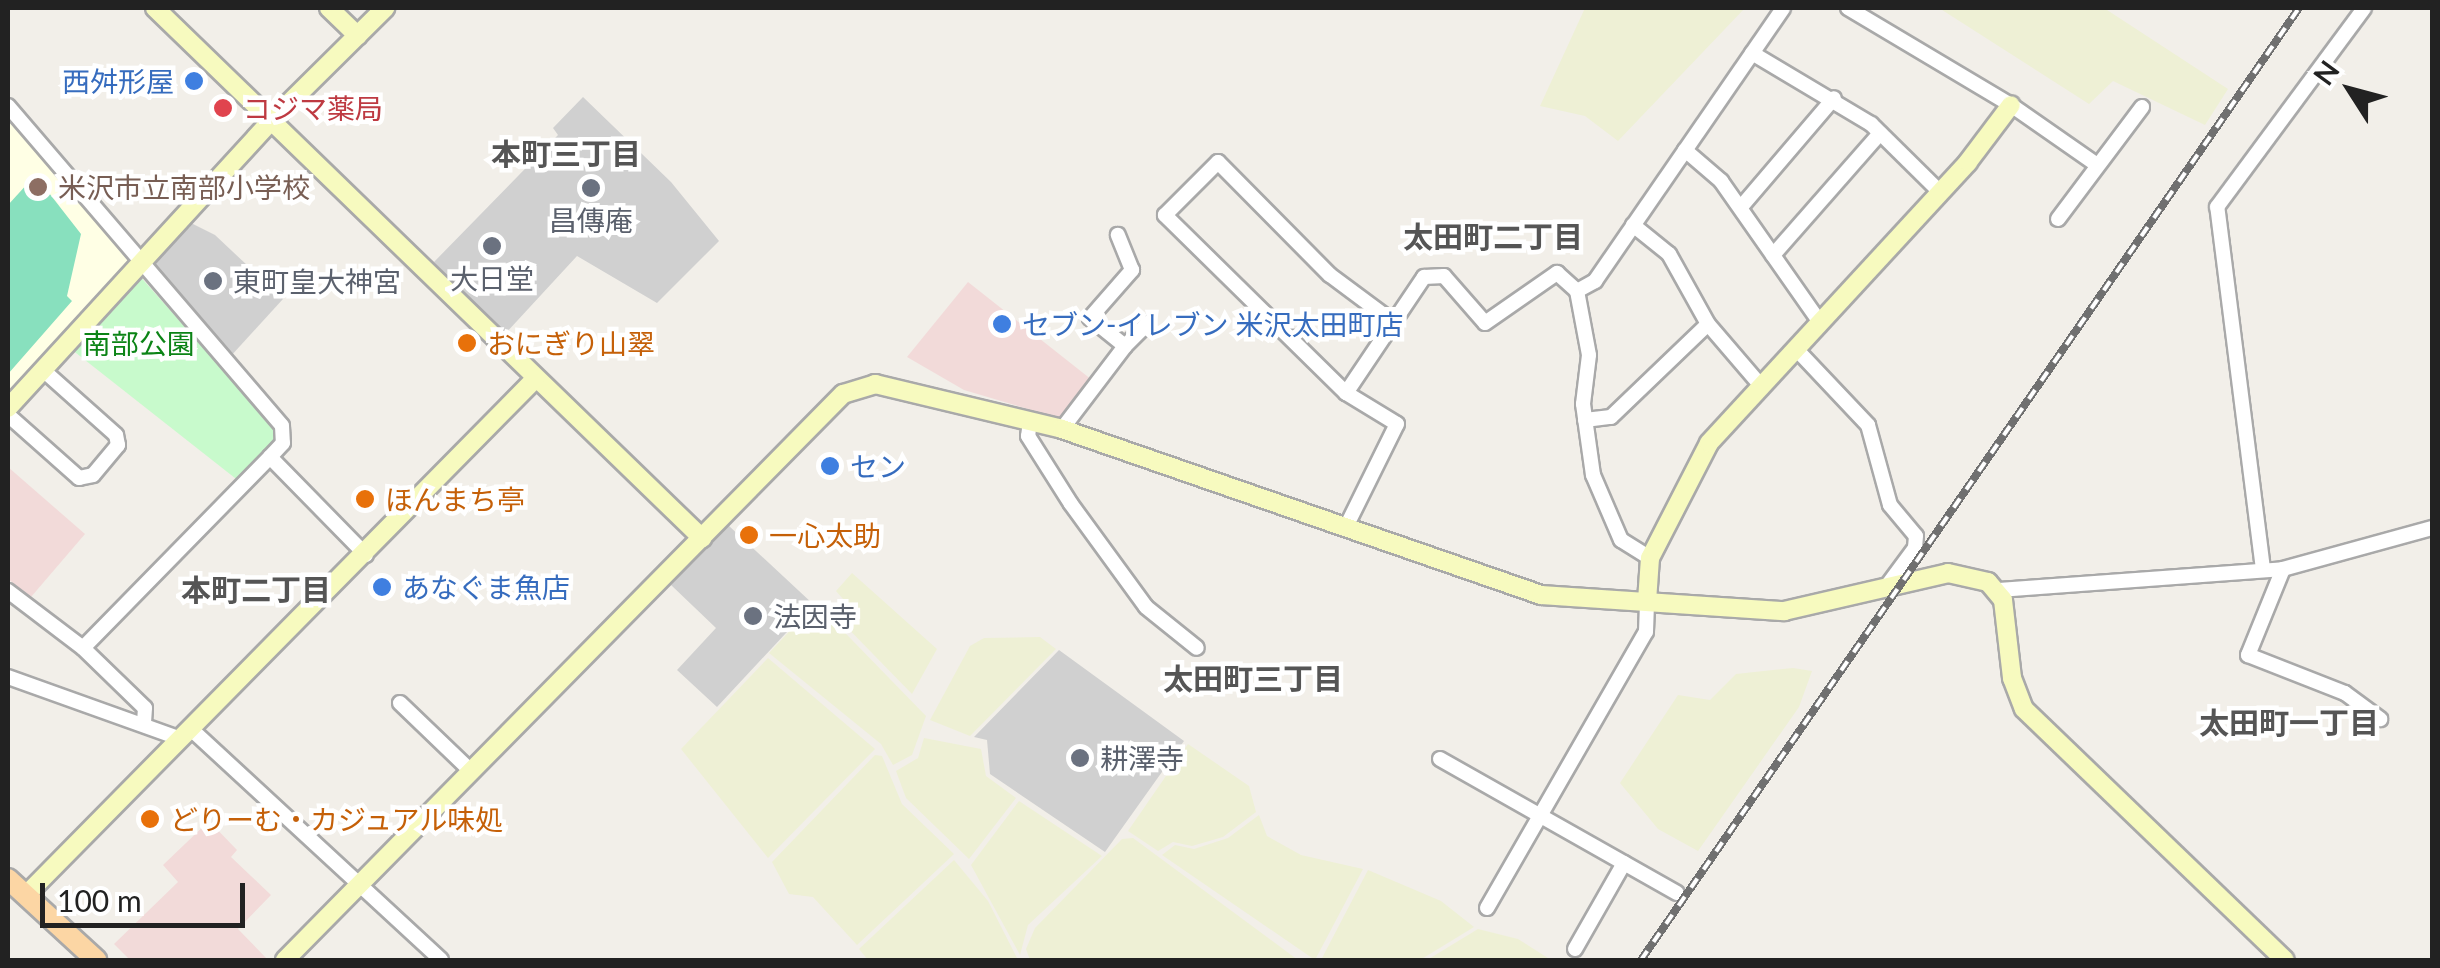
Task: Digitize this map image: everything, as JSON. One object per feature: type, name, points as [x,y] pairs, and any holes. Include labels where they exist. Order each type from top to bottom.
[{"type":"main road","points":[[8,880],[96,960]]},
{"type":"street","points":[[155,8],[702,538]]},
{"type":"street","points":[[329,8],[358,36]]},
{"type":"street","points":[[42,369],[116,435],[118,445],[93,474],[79,478],[8,412],[42,369],[270,121],[386,8]]},
{"type":"street","points":[[1577,291],[1595,280],[1783,8]]},
{"type":"street","points":[[1848,8],[2011,105],[2097,166]]},
{"type":"street","points":[[2263,568],[2217,207],[2364,8]]},
{"type":"street","points":[[1752,53],[1834,98],[1880,132],[1940,192]]},
{"type":"street","points":[[1741,207],[1834,98]]},
{"type":"street","points":[[1487,908],[1543,820],[1646,632],[1650,558],[1709,443],[1798,351],[1940,192],[2011,105]]},
{"type":"street","points":[[8,106],[137,264],[282,426],[283,443],[84,648]]},
{"type":"street","points":[[2058,219],[2142,107]]},
{"type":"street","points":[[1773,254],[1880,132]]},
{"type":"street","points":[[1685,150],[1741,207],[1821,324]]},
{"type":"street","points":[[1345,529],[1398,424],[1346,393],[1165,215],[1218,162],[1330,274],[1393,322]]},
{"type":"street","points":[[1633,225],[1669,254],[1708,324],[1762,387]]},
{"type":"street","points":[[1118,236],[1132,270],[1090,318],[1126,346]]},
{"type":"street","points":[[1346,393],[1424,277],[1444,276],[1484,323],[1557,273],[1577,291],[1589,355],[1585,420],[1606,514],[1621,540],[1650,558]]},
{"type":"street","points":[[1062,428],[1149,322]]},
{"type":"street","points":[[1585,420],[1610,417],[1708,324]]},
{"type":"street","points":[[1798,351],[1868,425],[1890,505],[1916,536],[1915,548],[1886,587]]},
{"type":"street","points":[[26,894],[366,555],[535,379]]},
{"type":"street","points":[[285,960],[852,387],[893,387],[1062,428],[1513,589],[1647,601],[1784,611],[1948,574],[1999,590],[2283,569],[2432,528]]},
{"type":"street","points":[[1030,422],[1028,436],[1070,504],[1146,607],[1197,648]]},
{"type":"street","points":[[270,457],[366,555]]},
{"type":"street","points":[[2283,569],[2248,654],[2344,693],[2380,719]]},
{"type":"street","points":[[1999,590],[2012,678],[2024,710],[2285,960]]},
{"type":"street","points":[[8,591],[84,648],[145,708],[144,722]]},
{"type":"street","points":[[8,677],[186,734],[441,960]]},
{"type":"street","points":[[400,703],[470,771]]},
{"type":"street","points":[[1440,759],[1676,893]]},
{"type":"street","points":[[1576,948],[1624,864]]},
{"type":"shaded area","points":[[1585,8],[1745,8],[1618,141],[1585,116],[1540,106]]},
{"type":"shaded area","points":[[1939,8],[2104,8],[2228,89],[2205,125],[2113,81],[2089,104]]},
{"type":"shaded area","points":[[583,97],[671,182],[719,241],[657,303],[577,256],[505,334],[434,262],[558,135],[553,128]]},
{"type":"shaded area","name":"米沢市立南部小学校","points":[[8,115],[130,260],[8,396]]},
{"type":"shaded area","name":"東町皇大神宮","points":[[185,220],[215,235],[283,299],[230,357],[146,263]]},
{"type":"shaded area","name":"セブン-イレブン 米沢太田町店","points":[[968,282],[1092,380],[1062,419],[964,390],[907,357]]},
{"type":"shaded area","points":[[8,467],[85,534],[31,597],[8,579]]},
{"type":"shaded area","name":"法因寺","points":[[728,525],[813,604],[717,707],[677,670],[716,628],[671,585]]},
{"type":"shaded area","points":[[852,573],[937,649],[912,694],[832,612],[843,599],[836,591]]},
{"type":"shaded area","points":[[816,603],[926,716],[912,755],[893,765],[881,744],[769,653]]},
{"type":"shaded area","points":[[1040,637],[1056,649],[970,736],[930,720],[970,646],[984,638]]},
{"type":"shaded area","name":"耕澤寺","points":[[1059,650],[1184,741],[1105,852],[990,774],[987,740],[974,737]]},
{"type":"shaded area","points":[[768,658],[875,749],[768,858],[681,749]]},
{"type":"shaded area","points":[[1793,668],[1812,671],[1799,707],[1698,851],[1658,829],[1620,783],[1678,695],[1710,700],[1736,674]]},
{"type":"shaded area","points":[[924,738],[981,749],[986,776],[1016,798],[969,859],[906,798],[896,771],[918,758]]},
{"type":"shaded area","points":[[1188,744],[1249,786],[1256,812],[1223,837],[1192,846],[1173,842],[1158,851],[1128,831]]},
{"type":"shaded area","points":[[875,755],[882,756],[902,804],[954,854],[857,945],[813,897],[789,894],[772,862]]},
{"type":"shaded area","points":[[1019,801],[1102,856],[1028,925],[1020,955],[971,865]]},
{"type":"shaded area","points":[[1259,815],[1267,836],[1301,855],[1363,869],[1315,960],[1162,855],[1175,845],[1194,849],[1228,838]]},
{"type":"shaded area","points":[[209,821],[237,850],[231,857],[271,895],[238,929],[268,960],[130,960],[114,944],[178,882],[163,865]]},
{"type":"shaded area","points":[[1133,838],[1298,960],[1030,960],[1026,949],[1035,928],[1122,839]]},
{"type":"shaded area","points":[[954,860],[988,901],[1018,960],[868,960],[859,949]]},
{"type":"shaded area","points":[[1368,870],[1441,901],[1474,927],[1420,960],[1321,960]]},
{"type":"shaded area","points":[[1478,929],[1518,939],[1551,960],[1427,960]]},
{"type":"green space","points":[[29,182],[42,184],[81,234],[67,296],[72,301],[8,374],[8,205]]},
{"type":"green space","name":"南部公園","points":[[138,274],[277,431],[277,441],[240,482],[71,349]]},
{"type":"railway","points":[[1641,960],[2299,8]]},
{"type":"place","name":"西舛形屋","points":[[194,81]]},
{"type":"place","name":"コジマ薬局","points":[[223,108]]},
{"type":"place","name":"米沢市立南部小学校","points":[[38,187]]},
{"type":"place","name":"昌傳庵","points":[[591,188]]},
{"type":"place","name":"大日堂","points":[[492,246]]},
{"type":"place","name":"東町皇大神宮","points":[[213,281]]},
{"type":"place","name":"セブン-イレブン 米沢太田町店","points":[[1002,324]]},
{"type":"place","name":"おにぎり山翠","points":[[467,343]]},
{"type":"place","name":"セン","points":[[830,466]]},
{"type":"place","name":"ほんまち亭","points":[[365,499]]},
{"type":"place","name":"一心太助","points":[[749,535]]},
{"type":"place","name":"あなぐま魚店","points":[[382,587]]},
{"type":"place","name":"法因寺","points":[[753,616]]},
{"type":"place","name":"耕澤寺","points":[[1080,758]]},
{"type":"place","name":"どりーむ・カジュアル味処","points":[[150,819]]},
{"type":"district","name":"本町三丁目","points":[[566,153]]},
{"type":"district","name":"太田町二丁目","points":[[1493,236]]},
{"type":"district","name":"本町二丁目","points":[[256,589]]},
{"type":"district","name":"太田町三丁目","points":[[1253,678]]},
{"type":"district","name":"太田町一丁目","points":[[2289,722]]}]
